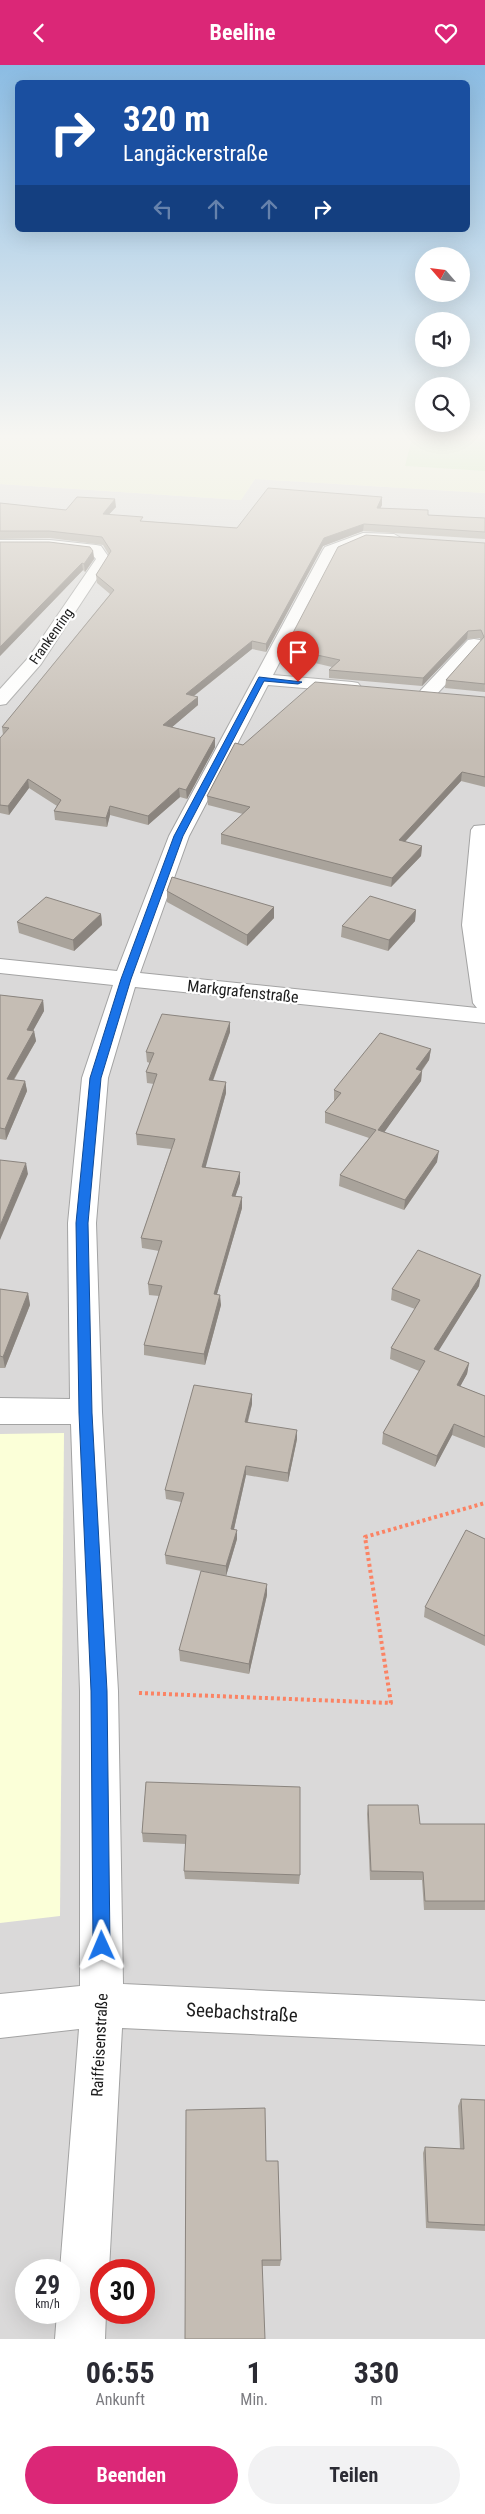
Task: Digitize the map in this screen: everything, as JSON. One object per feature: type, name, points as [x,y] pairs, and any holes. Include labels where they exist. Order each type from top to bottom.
[{"type":"street","name":"Raiffeisenstraße","points":[[80,2339],[102,2005],[99,1691],[86,1413],[82,1223],[95,1078],[126,979],[179,836],[330,550],[357,539]]},
{"type":"street","name":"Raiffeisenstraße","points":[[402,539],[418,540]]},
{"type":"street","name":"Frankenring","points":[[0,544],[50,545],[96,549],[103,559],[35,660],[0,700]]},
{"type":"street","points":[[426,694],[474,644]]},
{"type":"street","points":[[262,679],[368,689]]},
{"type":"street","points":[[407,692],[446,696]]},
{"type":"street","points":[[481,830],[473,925],[485,1003]]},
{"type":"street","name":"Markgrafenstraße","points":[[0,967],[485,1016]]},
{"type":"street","points":[[0,1411],[86,1413]]},
{"type":"street","name":"Seebachstraße","points":[[0,2016],[102,2005],[485,2023]]},
{"type":"path","points":[[99,1691],[391,1703],[365,1537],[485,1503]]},
{"type":"shaded area","points":[[0,539],[485,539],[485,2339],[0,2339]]},
{"type":"shaded area","points":[[64,1433],[60,1916],[0,1923],[0,1434]]},
{"type":"building","points":[[103,539],[323,539],[266,644],[252,641],[186,694],[198,697],[163,725],[215,738],[186,790],[179,788],[148,816],[110,806],[106,818],[54,811],[61,800],[28,779],[8,806],[0,805],[0,738],[9,728],[2,727],[114,590],[96,575],[111,551]]},
{"type":"building","points":[[356,539],[427,539],[485,543],[485,684],[446,680],[484,637],[481,630],[468,631],[423,678],[329,670],[340,660],[285,648],[338,547]]},
{"type":"building","points":[[0,542],[49,542],[90,547],[93,551],[84,564],[82,563],[0,647]]},
{"type":"building","points":[[315,682],[485,697],[485,777],[462,772],[399,840],[422,846],[392,878],[221,834],[250,807],[207,796],[235,743],[243,745]]},
{"type":"building","points":[[172,877],[274,907],[247,935],[167,891]]},
{"type":"building","points":[[370,896],[416,910],[389,940],[342,926]]},
{"type":"building","points":[[46,897],[101,914],[73,940],[17,922]]},
{"type":"building","points":[[0,995],[43,1000],[27,1030],[34,1031],[7,1079],[25,1081],[5,1129],[0,1128]]},
{"type":"building","points":[[162,1014],[230,1022],[209,1080],[226,1082],[202,1167],[240,1172],[232,1196],[242,1197],[214,1294],[220,1295],[204,1354],[144,1345],[162,1286],[148,1284],[162,1241],[141,1238],[175,1139],[136,1134],[157,1074],[146,1072],[154,1053],[146,1052]]},
{"type":"building","points":[[380,1033],[431,1049],[416,1069],[422,1071],[378,1130],[439,1151],[405,1200],[340,1175],[376,1130],[325,1112],[341,1093],[334,1090]]},
{"type":"building","points":[[0,1160],[26,1163],[0,1226]]},
{"type":"building","points":[[418,1250],[481,1275],[434,1349],[469,1363],[457,1385],[485,1396],[485,1437],[454,1424],[437,1456],[383,1433],[425,1361],[391,1348],[420,1300],[392,1289]]},
{"type":"building","points":[[0,1289],[28,1293],[3,1357],[0,1356]]},
{"type":"building","points":[[194,1385],[252,1394],[245,1422],[297,1430],[288,1473],[246,1466],[231,1529],[237,1530],[226,1566],[165,1555],[184,1493],[165,1490]]},
{"type":"building","points":[[466,1530],[485,1539],[485,1636],[425,1607]]},
{"type":"building","points":[[201,1571],[267,1584],[249,1664],[179,1650]]},
{"type":"building","points":[[146,1782],[300,1787],[300,1875],[184,1871],[186,1835],[142,1833]]},
{"type":"building","points":[[368,1805],[418,1805],[420,1824],[485,1824],[485,1901],[425,1901],[423,1872],[371,1871]]},
{"type":"building","points":[[461,2099],[485,2100],[485,2225],[428,2222],[425,2147],[464,2149]]},
{"type":"building","points":[[265,2108],[266,2161],[278,2161],[281,2260],[262,2260],[265,2339],[185,2339],[186,2110]]},
{"type":"route","points":[[102,1946],[99,1691],[86,1413],[82,1223],[95,1078],[126,979],[179,836],[262,679],[298,682]]}]
